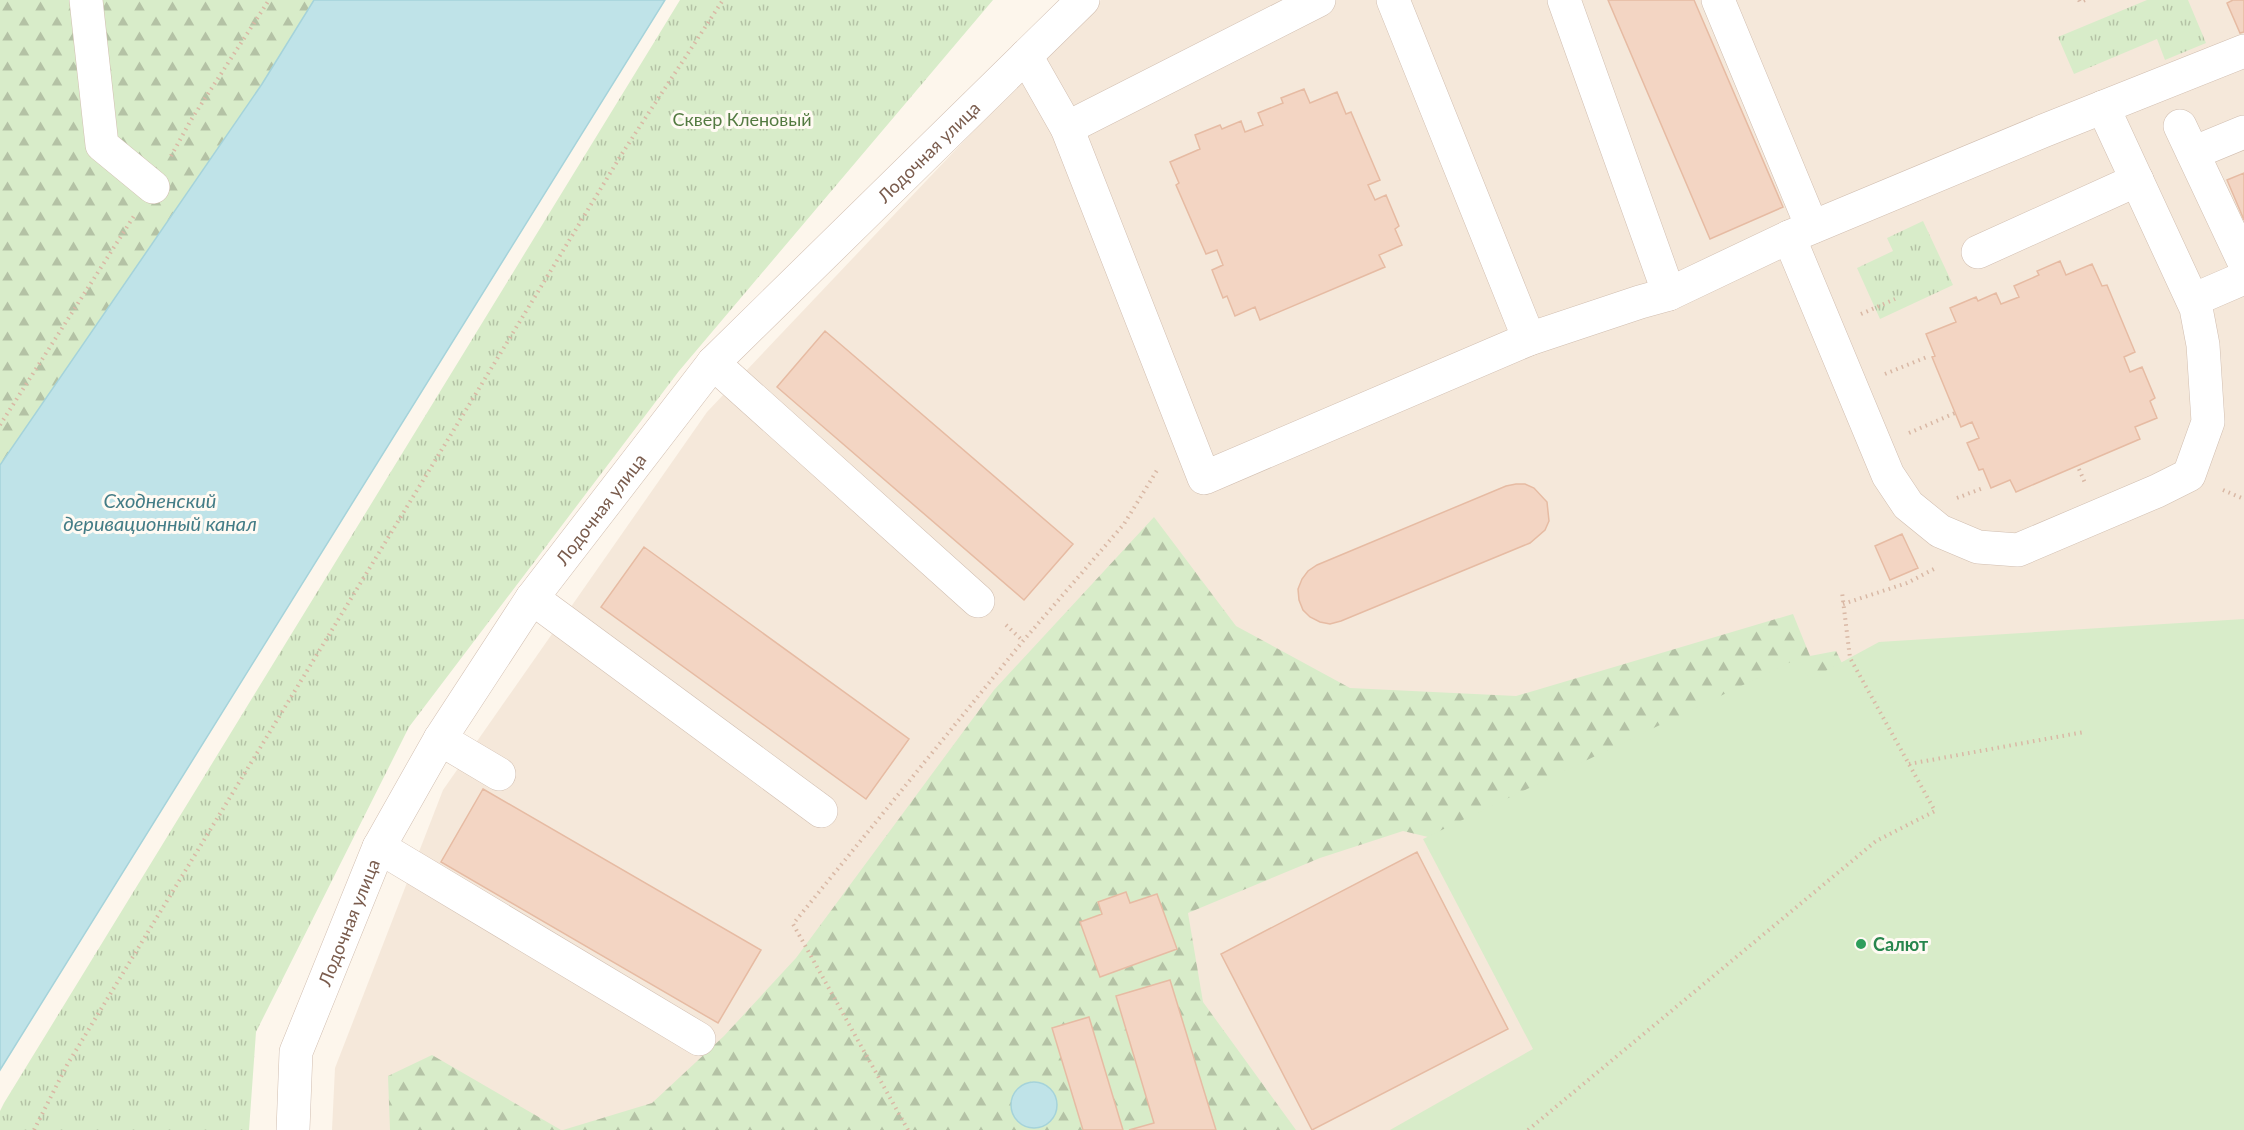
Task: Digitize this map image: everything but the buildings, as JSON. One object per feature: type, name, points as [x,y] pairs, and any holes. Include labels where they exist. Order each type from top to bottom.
[{"type":"street","points":[[86,0],[102,145],[153,188]]},
{"type":"street","name":"Лодочная улица","points":[[293,1130],[296,1052],[379,848],[440,739],[532,598],[712,363],[1083,0]]},
{"type":"street","points":[[1067,128],[1319,0]]},
{"type":"street","points":[[1393,0],[1529,339]]},
{"type":"street","points":[[1564,0],[1669,294]]},
{"type":"street","points":[[1718,0],[1888,475],[1908,505],[1932,525],[1978,548],[2018,550],[2189,475],[2208,422],[2203,345],[2193,300],[2103,107]]},
{"type":"street","points":[[1026,56],[1067,128],[1204,478],[1529,339],[1669,294],[1801,232],[2032,135],[2244,51]]},
{"type":"street","points":[[2244,132],[2187,140],[2244,262]]},
{"type":"street","points":[[1978,252],[2137,180]]},
{"type":"street","points":[[2193,300],[2244,278]]},
{"type":"street","points":[[712,363],[978,600]]},
{"type":"street","points":[[532,598],[821,811]]},
{"type":"street","points":[[440,739],[499,774]]},
{"type":"street","points":[[379,848],[699,1039]]},
{"type":"path","points":[[0,425],[153,188],[191,120],[269,0]]},
{"type":"path","points":[[34,1130],[67,1065],[622,152],[723,0]]},
{"type":"path","points":[[2079,0],[2080,2],[2085,0]]},
{"type":"path","points":[[1857,315],[1895,299]]},
{"type":"path","points":[[1881,375],[1927,357]]},
{"type":"path","points":[[1910,442],[1906,434],[1955,413]]},
{"type":"path","points":[[908,1130],[793,924],[1023,640],[1124,524],[1183,428]]},
{"type":"path","points":[[1950,501],[1983,488]]},
{"type":"path","points":[[1844,604],[1907,583],[1978,548]]},
{"type":"path","points":[[1528,1130],[1876,841],[1935,811],[1850,658],[1842,592]]},
{"type":"path","points":[[1909,764],[2084,732]]},
{"type":"shaded area","points":[[1101,0],[2244,0],[2244,1130],[332,1130],[335,1068],[443,790],[707,412],[1092,6]]},
{"type":"green space","points":[[0,0],[314,0],[262,84],[0,465]]},
{"type":"green space","name":"Сквер Кленовый","points":[[680,0],[993,0],[679,371],[409,727],[256,1032],[249,1130],[0,1130],[0,1111],[4,1103]]},
{"type":"green space","points":[[2147,0],[2188,0],[2206,43],[2165,60],[2157,39],[2074,74],[2058,37]]},
{"type":"green space","points":[[1923,221],[1953,285],[1880,319],[1857,268],[1893,251],[1887,238]]},
{"type":"green space","points":[[1154,517],[1236,626],[1350,688],[1516,696],[1793,614],[1810,656],[1836,651],[1876,732],[1487,851],[1403,831],[1320,858],[1188,913],[1203,1002],[1296,1130],[563,1130],[652,1103],[724,1036],[796,958],[994,690]]},
{"type":"green space","name":"Салют","points":[[2244,619],[2244,1130],[1390,1130],[1533,1049],[1423,839],[1799,658],[1809,680],[1879,642]]},
{"type":"green space","points":[[432,1055],[561,1130],[390,1130],[388,1076]]},
{"type":"water","name":"Сходненский деривационный канал","points":[[314,0],[665,0],[0,1070],[0,465],[262,84]]},
{"type":"water","points":[[1034,1082],[1050,1089],[1057,1105],[1050,1121],[1034,1128],[1018,1121],[1011,1105],[1018,1089]]},
{"type":"place","name":"Салют","points":[[1861,944]]}]
